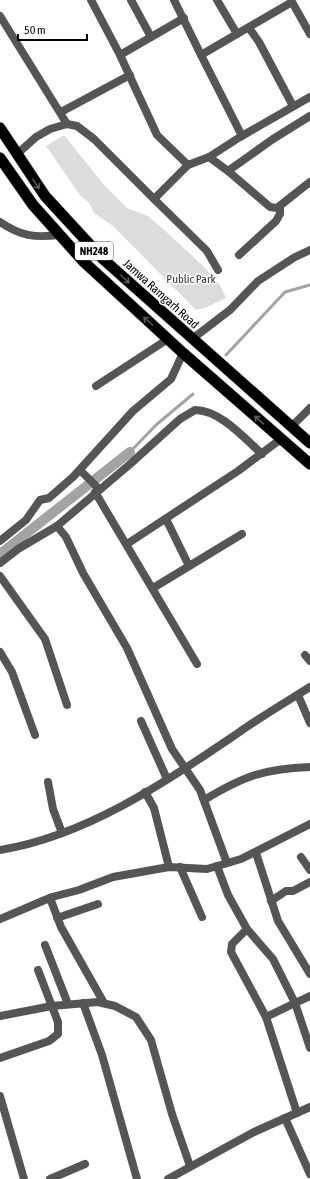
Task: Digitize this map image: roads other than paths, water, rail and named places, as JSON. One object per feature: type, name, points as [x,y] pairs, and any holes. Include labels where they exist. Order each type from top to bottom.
[{"type":"highway","name":"Jamwa Ramgarh Road","points":[[0,128],[45,196],[72,228],[103,259],[310,443]]},
{"type":"highway","name":"NH248","points":[[0,158],[33,205],[58,235],[84,262],[183,353],[310,464]]},
{"type":"highway","points":[[9,171],[19,158]]},
{"type":"street","points":[[91,0],[130,75],[157,135],[188,165]]},
{"type":"street","points":[[131,0],[151,37]]},
{"type":"street","points":[[174,0],[242,136]]},
{"type":"street","points":[[217,0],[237,34]]},
{"type":"street","points":[[201,55],[294,1],[310,34]]},
{"type":"street","points":[[0,16],[61,112],[67,124]]},
{"type":"street","points":[[120,55],[184,18]]},
{"type":"street","points":[[249,28],[259,42],[293,106]]},
{"type":"street","points":[[61,112],[130,75]]},
{"type":"street","points":[[154,199],[188,165],[209,157],[242,136],[310,97]]},
{"type":"street","points":[[228,171],[273,139],[310,116]]},
{"type":"street","points":[[19,158],[36,137],[50,129],[67,124],[83,129],[207,251],[218,270]]},
{"type":"street","points":[[209,157],[228,171],[270,207],[277,208],[310,182]]},
{"type":"street","points":[[239,255],[276,221],[280,214],[280,206]]},
{"type":"street","points":[[0,222],[21,234],[37,238],[58,235]]},
{"type":"street","points":[[192,339],[230,310],[258,281],[295,257],[310,250]]},
{"type":"street","points":[[96,386],[168,339]]},
{"type":"street","points":[[0,541],[26,520],[40,500],[49,498],[83,473],[132,411],[171,380],[183,353]]},
{"type":"street","points":[[292,426],[310,408]]},
{"type":"street","points":[[0,563],[18,549],[57,526],[97,489],[129,465],[180,419],[195,410],[208,412],[223,421],[262,454]]},
{"type":"street","points":[[127,544],[262,454],[282,439]]},
{"type":"street","points":[[83,473],[97,489],[127,544],[197,664]]},
{"type":"street","points":[[166,519],[190,566]]},
{"type":"street","points":[[57,526],[66,537],[84,573],[127,648],[172,749],[187,768],[200,790],[227,863]]},
{"type":"street","points":[[153,588],[242,534]]},
{"type":"street","points":[[0,576],[45,639],[67,705]]},
{"type":"street","points":[[0,652],[12,672],[26,712],[30,716],[35,735]]},
{"type":"street","points":[[0,850],[31,844],[98,818],[187,768],[310,687]]},
{"type":"street","points":[[298,694],[310,723]]},
{"type":"street","points":[[140,721],[167,779]]},
{"type":"street","points":[[204,800],[246,777],[291,767],[310,766]]},
{"type":"street","points":[[48,782],[53,809],[62,833]]},
{"type":"street","points":[[146,792],[154,808],[169,867]]},
{"type":"street","points":[[0,919],[50,898],[79,890],[114,877],[169,867],[207,869],[227,863],[256,853],[310,824]]},
{"type":"street","points":[[256,853],[278,921],[310,974]]},
{"type":"street","points":[[300,857],[310,870]]},
{"type":"street","points":[[217,866],[228,895],[247,929],[273,959],[295,1003],[310,1048]]},
{"type":"street","points":[[180,867],[202,917]]},
{"type":"street","points":[[271,901],[286,891],[293,891],[310,882]]},
{"type":"street","points":[[50,898],[57,918],[104,1003]]},
{"type":"street","points":[[57,918],[98,904]]},
{"type":"street","points":[[247,929],[232,944],[231,952],[266,1017],[297,1113]]},
{"type":"street","points":[[45,945],[68,1004]]},
{"type":"street","points":[[0,1058],[54,1038],[59,1029],[58,1022],[38,970]]},
{"type":"street","points":[[266,1017],[310,996]]},
{"type":"street","points":[[82,1003],[102,1055],[137,1179]]},
{"type":"street","points":[[0,1016],[68,1004],[104,1003],[129,1012],[136,1017],[145,1028],[150,1040],[172,1114],[190,1166]]},
{"type":"street","points":[[0,1096],[24,1179]]},
{"type":"street","points":[[168,1179],[254,1132],[310,1107]]},
{"type":"street","points":[[284,1118],[310,1174]]},
{"type":"street","points":[[50,1179],[85,1164]]},
{"type":"waterway","points":[[226,355],[285,292],[310,285]]},
{"type":"waterway","points":[[130,452],[156,425],[193,394]]},
{"type":"waterway","points":[[0,554],[130,452]]},
{"type":"park label","name":"Public Park","points":[[191,279]]}]
